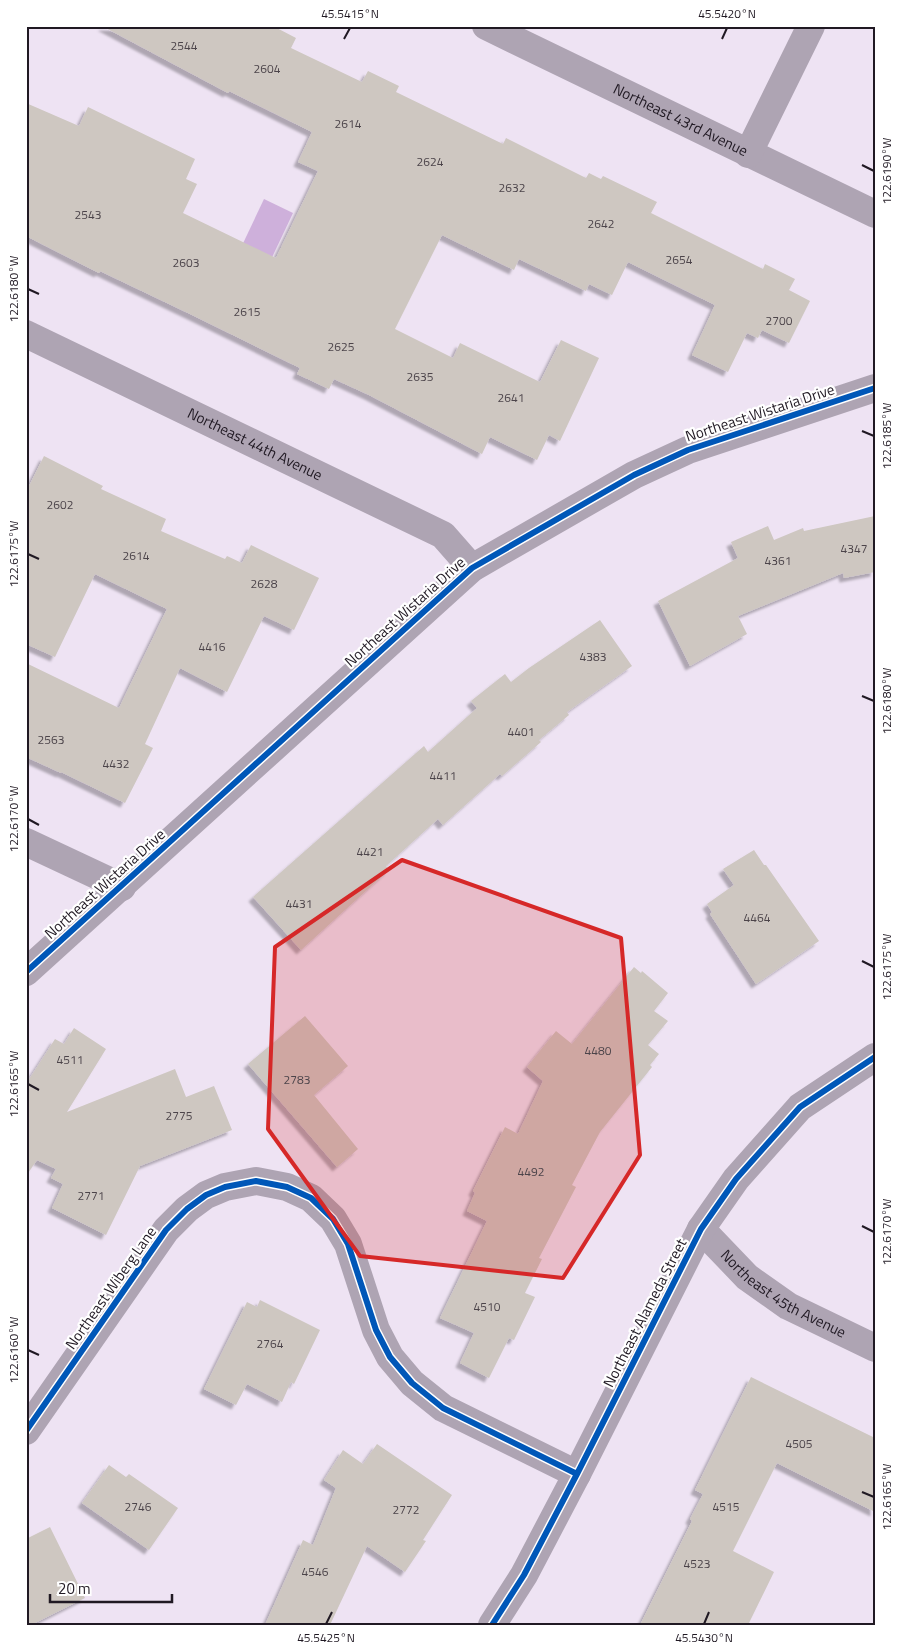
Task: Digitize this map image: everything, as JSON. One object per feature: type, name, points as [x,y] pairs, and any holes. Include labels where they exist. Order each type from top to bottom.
[{"type":"street","name":"Northeast 43rd Avenue","points":[[486,26],[875,214]]},
{"type":"street","points":[[748,154],[811,26]]},
{"type":"street","name":"Northeast 44th Avenue","points":[[26,334],[443,535],[472,568]]},
{"type":"street","name":"Northeast Wistaria Drive","points":[[26,972],[472,568],[634,474],[688,450],[875,388]]},
{"type":"street","points":[[26,842],[122,887]]},
{"type":"street","name":"Northeast Alameda Street","points":[[492,1625],[524,1575],[578,1474],[701,1230],[736,1179],[800,1106],[875,1057]]},
{"type":"street","name":"Northeast Wiberg Lane","points":[[26,1431],[166,1230],[186,1209],[206,1195],[225,1187],[256,1182],[287,1187],[310,1198],[333,1219],[348,1244],[376,1330],[390,1357],[412,1383],[443,1408],[578,1474]]},
{"type":"street","name":"Northeast 45th Avenue","points":[[701,1230],[747,1277],[788,1306],[875,1348]]},
{"type":"highlighted area","points":[[402,860],[621,938],[640,1155],[563,1278],[360,1256],[268,1129],[275,947]]},
{"type":"shaded area","points":[[264,199],[293,213],[266,270],[237,256]]},
{"type":"building","points":[[102,26],[273,26],[296,38],[291,48],[362,82],[368,71],[399,86],[396,92],[503,144],[506,138],[586,178],[589,173],[601,179],[603,176],[657,202],[651,213],[763,269],[765,264],[795,279],[789,290],[810,301],[789,343],[762,330],[758,338],[747,333],[728,372],[692,355],[715,305],[628,262],[612,295],[589,284],[586,291],[519,259],[514,270],[442,235],[395,329],[453,358],[460,343],[540,382],[561,340],[599,358],[560,441],[549,435],[537,460],[490,437],[482,454],[369,395],[334,379],[329,389],[297,374],[300,368],[100,271],[99,273],[26,236],[26,103],[79,126],[88,107],[195,159],[186,179],[197,184],[183,213],[276,258],[318,171],[298,162],[312,132],[229,91],[228,93]]},
{"type":"building","points":[[44,456],[103,486],[101,489],[166,519],[161,531],[225,559],[227,556],[242,563],[251,545],[319,578],[294,630],[264,616],[227,692],[180,668],[145,744],[153,748],[125,803],[26,757],[26,663],[119,708],[167,609],[95,574],[55,657],[26,644],[26,492]]},
{"type":"building","points":[[875,516],[875,572],[844,578],[843,573],[738,616],[747,634],[690,666],[658,601],[738,558],[731,542],[768,526],[774,540],[803,528],[804,531]]},
{"type":"building","points":[[600,620],[632,666],[567,712],[569,715],[539,740],[541,742],[502,776],[500,774],[443,825],[438,819],[386,866],[389,870],[301,950],[253,897],[424,746],[428,752],[477,708],[471,701],[505,674],[511,682]]},
{"type":"building","points":[[754,850],[819,941],[756,984],[710,914],[712,912],[707,904],[734,885],[723,869]]},
{"type":"building","points":[[634,967],[641,973],[642,971],[668,993],[654,1011],[668,1021],[648,1045],[659,1054],[650,1065],[652,1067],[600,1132],[572,1185],[576,1187],[539,1258],[542,1259],[525,1293],[535,1297],[514,1340],[509,1338],[489,1378],[460,1363],[474,1333],[440,1318],[487,1221],[467,1211],[475,1193],[473,1191],[505,1127],[518,1134],[543,1081],[527,1067],[556,1031],[572,1044]]},
{"type":"building","points":[[305,1016],[348,1066],[314,1095],[358,1149],[337,1167],[248,1064]]},
{"type":"building","points":[[74,1028],[106,1049],[67,1112],[175,1069],[186,1097],[214,1086],[232,1130],[140,1166],[106,1235],[52,1208],[63,1184],[51,1178],[56,1169],[37,1160],[26,1176],[26,1084],[55,1039],[64,1044]]},
{"type":"building","points":[[260,1300],[320,1330],[294,1384],[291,1382],[282,1402],[247,1384],[236,1405],[204,1389],[247,1302],[257,1307]]},
{"type":"building","points":[[751,1377],[875,1438],[875,1512],[777,1463],[733,1551],[774,1572],[748,1625],[640,1625],[692,1521],[690,1519],[703,1494],[695,1490]]},
{"type":"building","points":[[377,1444],[452,1495],[423,1540],[426,1541],[405,1572],[367,1546],[330,1625],[265,1625],[303,1540],[313,1545],[336,1488],[324,1480],[343,1450],[363,1464]]},
{"type":"building","points":[[109,1465],[126,1477],[129,1474],[178,1508],[149,1550],[82,1503]]},
{"type":"building","points":[[50,1527],[85,1598],[31,1625],[26,1625],[26,1539]]},
{"type":"cycle path","points":[[26,972],[472,568],[634,475],[688,450],[875,388]]},
{"type":"cycle path","points":[[492,1625],[524,1575],[701,1229],[736,1179],[800,1107],[875,1057]]},
{"type":"cycle path","points":[[26,1431],[166,1230],[187,1209],[206,1195],[225,1187],[256,1181],[287,1187],[311,1198],[333,1219],[348,1244],[376,1330],[390,1357],[412,1383],[443,1408],[577,1474]]}]
